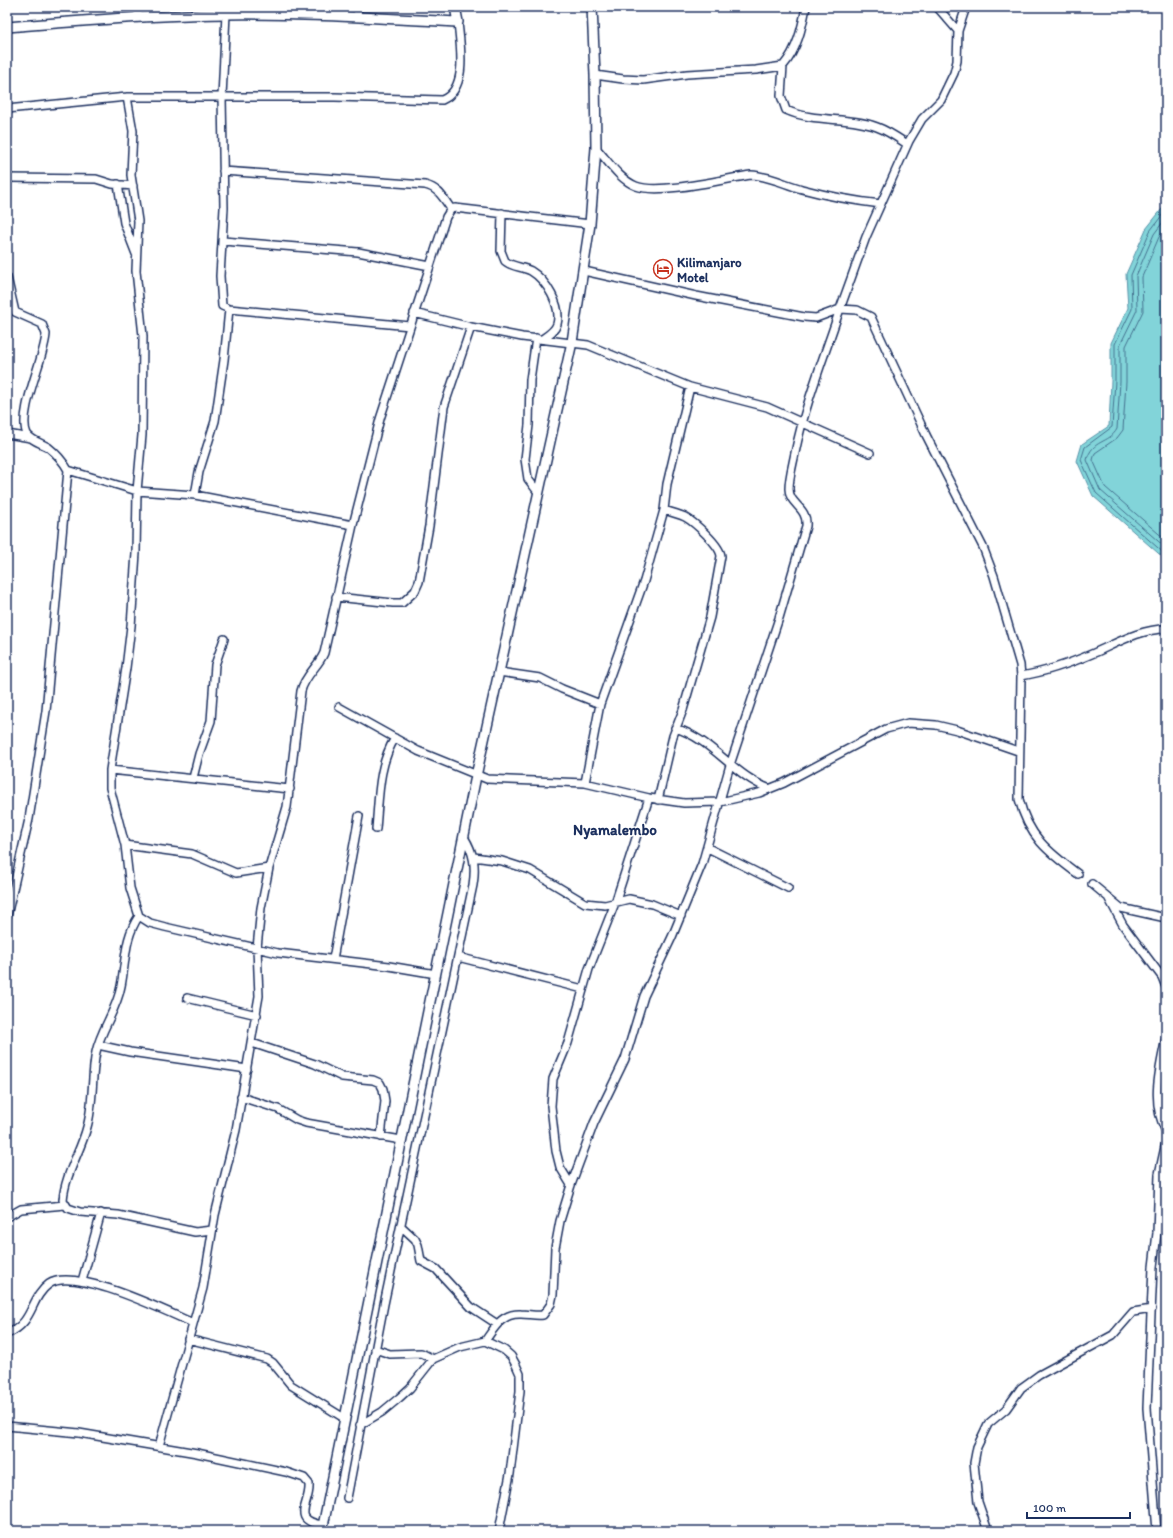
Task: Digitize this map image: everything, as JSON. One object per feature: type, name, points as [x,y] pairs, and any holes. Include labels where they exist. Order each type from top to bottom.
[{"type":"street","points":[[7,109],[127,97],[399,98],[442,100],[452,94],[459,78],[460,52],[458,22],[455,7]]},
{"type":"street","points":[[7,1426],[79,1433],[159,1446],[245,1463],[300,1476],[309,1484],[304,1508],[306,1519],[310,1523],[322,1528],[476,776],[572,342],[590,224],[596,148],[592,7]]},
{"type":"street","points":[[806,7],[803,23],[796,44],[783,66],[781,96],[786,110],[815,118],[862,123],[877,127],[907,144]]},
{"type":"street","points":[[937,7],[958,31]]},
{"type":"street","points":[[485,1341],[496,1324],[508,1316],[521,1314],[543,1315],[547,1312],[553,1295],[555,1248],[560,1221],[571,1185],[594,1123],[625,1059],[644,996],[682,916],[708,848],[730,766],[779,618],[806,526],[805,514],[791,498],[789,488],[802,422],[866,237],[907,144],[922,119],[941,100],[954,72],[957,61],[958,31],[966,7]]},
{"type":"street","points":[[7,27],[138,12],[226,14],[358,12],[458,22]]},
{"type":"street","points":[[226,14],[222,97],[223,241],[220,298],[222,306],[229,309],[410,326]]},
{"type":"street","points":[[595,75],[643,80],[687,74],[756,70],[783,66]]},
{"type":"street","points":[[127,97],[132,131],[130,164],[138,220],[136,271],[142,336],[142,441],[137,491],[136,560],[131,626],[110,770],[110,788],[125,845],[130,888],[139,916],[150,923],[165,928],[278,953],[390,966],[436,974]]},
{"type":"street","points":[[596,148],[626,180],[637,186],[646,188],[681,186],[751,175],[762,176],[822,194],[853,201],[881,204]]},
{"type":"street","points":[[223,171],[425,184],[434,188],[441,194],[451,209]]},
{"type":"street","points":[[7,178],[96,179],[133,186]]},
{"type":"street","points":[[118,184],[124,224],[128,238],[137,256]]},
{"type":"street","points":[[451,209],[502,213],[590,224]]},
{"type":"street","points":[[159,1446],[203,1288],[212,1230],[236,1130],[256,1015],[259,982],[257,948],[261,908],[269,868],[282,827],[290,789],[303,686],[306,677],[319,664],[324,653],[353,525],[380,419],[446,217],[451,209]]},
{"type":"street","points":[[502,213],[501,251],[505,261],[538,276],[555,303],[558,315],[557,325],[554,330],[539,339],[529,391],[529,425],[525,458],[528,480],[538,492]]},
{"type":"street","points":[[223,241],[358,252],[430,266]]},
{"type":"street","points":[[584,271],[804,318],[816,318],[840,309],[857,310],[871,317],[923,429],[983,547],[994,576],[1017,654],[1021,676],[1018,752],[1019,799],[1029,827],[1046,848],[1078,874]]},
{"type":"street","points":[[7,277],[15,312]]},
{"type":"street","points":[[195,495],[199,472],[215,421],[224,360],[229,309]]},
{"type":"street","points":[[7,312],[15,312],[42,324],[46,334],[26,418],[25,428],[31,438]]},
{"type":"street","points":[[414,313],[471,327],[539,339],[572,342],[606,351],[648,372],[690,387],[767,407],[870,453]]},
{"type":"street","points":[[336,597],[393,604],[402,603],[415,591],[420,577],[429,526],[444,407],[471,327]]},
{"type":"street","points":[[586,783],[600,704],[644,581],[664,510],[672,461],[690,387]]},
{"type":"street","points":[[7,434],[31,438],[46,446],[58,455],[68,470],[137,491],[195,495],[353,525]]},
{"type":"street","points":[[7,916],[29,819],[47,704],[58,568],[68,470]]},
{"type":"street","points":[[658,800],[675,728],[683,710],[707,630],[722,556],[715,544],[690,521],[684,517],[664,510]]},
{"type":"street","points":[[1021,676],[1061,666],[1136,634],[1152,630],[1166,629]]},
{"type":"street","points":[[193,778],[199,754],[211,721],[215,665],[224,639]]},
{"type":"street","points":[[499,672],[540,678],[562,689],[600,704]]},
{"type":"street","points":[[339,707],[395,738],[476,776],[499,780],[586,783],[658,800],[684,803],[720,802],[759,793],[770,789],[886,729],[908,723],[936,725],[957,730],[1018,752]]},
{"type":"street","points":[[675,728],[696,736],[730,766],[750,780],[770,789]]},
{"type":"street","points":[[376,829],[383,766],[388,749],[395,738]]},
{"type":"street","points":[[110,770],[290,789]]},
{"type":"street","points":[[571,1185],[562,1172],[558,1160],[551,1106],[551,1092],[556,1069],[568,1043],[583,989],[597,947],[615,903],[649,798]]},
{"type":"street","points":[[333,959],[359,816]]},
{"type":"street","points":[[347,1498],[360,1425],[475,875],[474,857],[464,837]]},
{"type":"street","points":[[125,845],[192,854],[236,873],[269,868]]},
{"type":"street","points":[[708,848],[788,888]]},
{"type":"street","points":[[474,857],[502,860],[530,870],[585,903],[605,905],[629,899],[682,916]]},
{"type":"street","points":[[1092,884],[1108,899],[1121,908],[1133,912],[1166,918]]},
{"type":"street","points":[[1108,899],[1123,925],[1162,977],[1166,987]]},
{"type":"street","points":[[65,1205],[64,1194],[89,1121],[98,1045],[118,1000],[129,932],[139,916]]},
{"type":"street","points":[[458,957],[583,989]]},
{"type":"street","points":[[187,998],[256,1015]]},
{"type":"street","points":[[1166,1038],[1159,1074],[1157,1101],[1158,1115],[1166,1131]]},
{"type":"street","points":[[252,1043],[315,1064],[342,1077],[373,1080],[380,1083],[383,1089],[385,1101],[381,1137]]},
{"type":"street","points":[[98,1045],[130,1052],[247,1069]]},
{"type":"street","points":[[241,1097],[278,1109],[296,1120],[306,1123],[401,1140]]},
{"type":"street","points":[[1157,1531],[1147,1408],[1153,1267],[1157,1233],[1159,1174],[1166,1142]]},
{"type":"street","points":[[1159,1174],[1166,1179]]},
{"type":"street","points":[[7,1217],[21,1209],[65,1205],[76,1211],[101,1213],[160,1223],[195,1232],[212,1230]]},
{"type":"street","points":[[82,1281],[101,1213]]},
{"type":"street","points":[[402,1227],[418,1245],[421,1261],[436,1269],[471,1307],[496,1324]]},
{"type":"street","points":[[7,1334],[23,1324],[37,1299],[50,1284],[63,1279],[82,1281],[109,1289],[193,1323]]},
{"type":"street","points":[[988,1531],[978,1502],[974,1463],[977,1447],[988,1424],[1006,1409],[1015,1394],[1029,1382],[1113,1335],[1133,1312],[1152,1309]]},
{"type":"street","points":[[188,1339],[267,1359],[273,1363],[291,1385],[344,1418]]},
{"type":"street","points":[[360,1425],[382,1412],[399,1398],[410,1388],[433,1359],[460,1348],[485,1341],[504,1350],[511,1356],[520,1374],[517,1428],[506,1499],[499,1531]]},
{"type":"street","points":[[376,1349],[390,1354],[421,1353],[433,1359]]},
{"type":"water","points":[[1166,204],[1166,560],[1093,496],[1077,461],[1082,444],[1109,426],[1111,343],[1128,308],[1126,274],[1146,229]]},
{"type":"place","name":"Kilimanjaro Motel","points":[[663,269]]},
{"type":"district","name":"Nyamalembo","points":[[615,830]]}]
